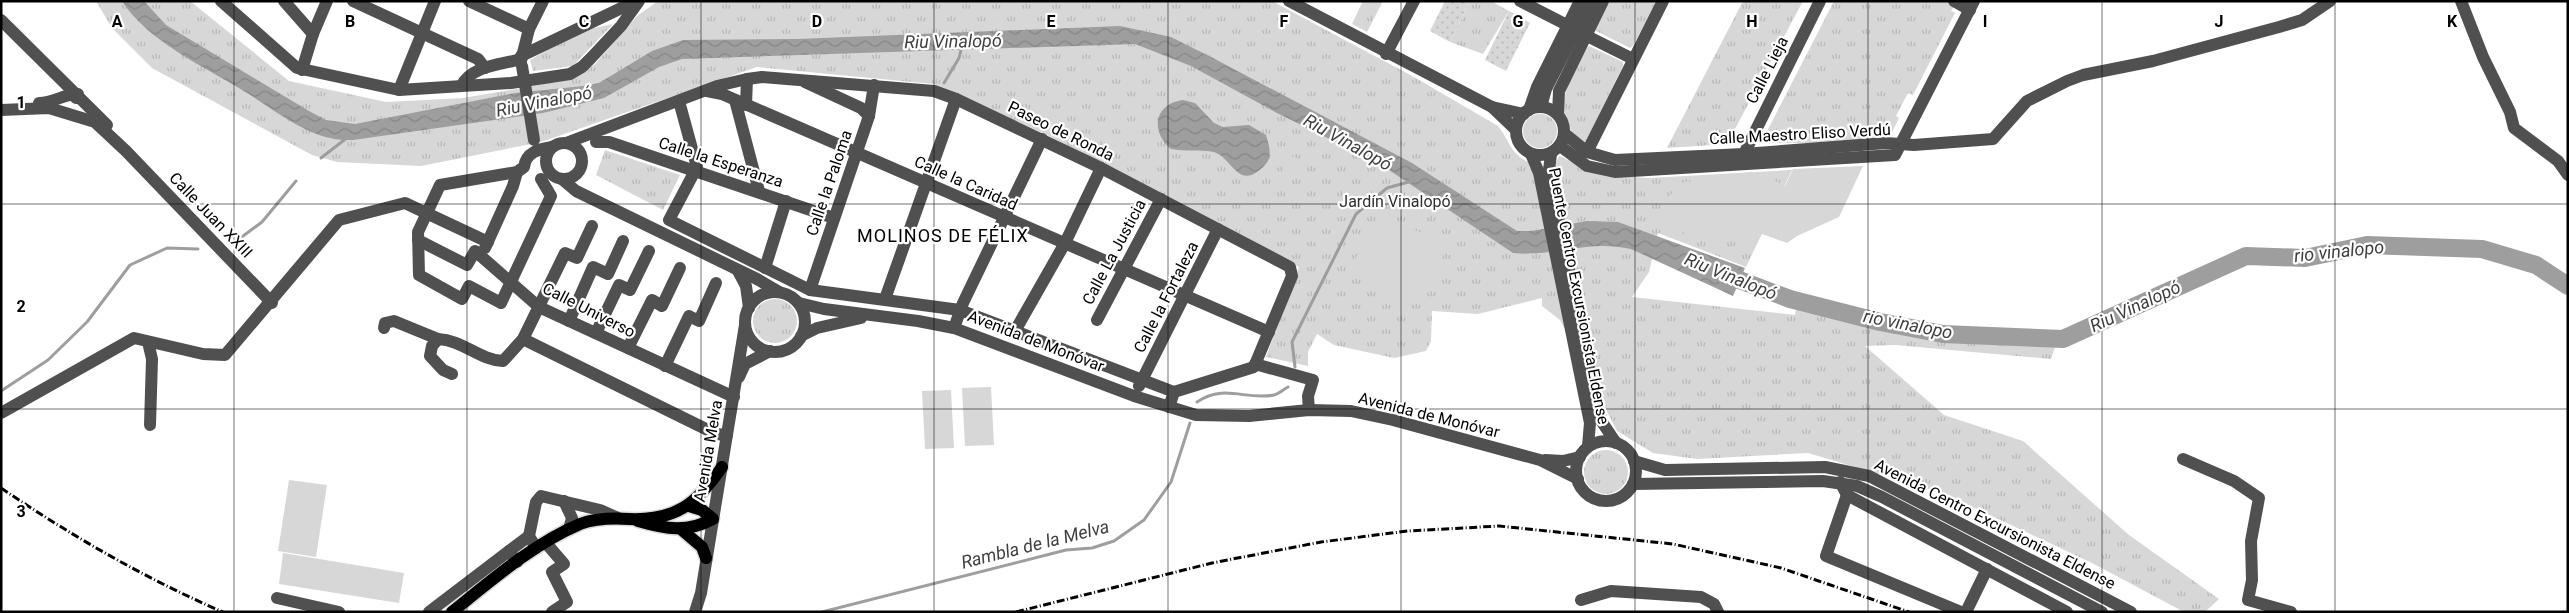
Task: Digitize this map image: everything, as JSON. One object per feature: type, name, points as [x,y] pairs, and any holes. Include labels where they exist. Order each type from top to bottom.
[{"type":"main road","points":[[452,612],[517,562],[569,529],[595,520],[664,516],[689,506],[712,482],[722,467]]},
{"type":"main road","points":[[625,519],[682,530],[703,525],[713,520],[702,510],[689,506]]},
{"type":"main road","points":[[682,530],[702,547],[706,558]]},
{"type":"street","points":[[221,1],[296,68],[399,90],[511,83],[570,74],[582,67],[621,26],[638,1]]},
{"type":"street","points":[[284,1],[313,34]]},
{"type":"street","points":[[302,70],[313,34],[327,1]]},
{"type":"street","points":[[353,1],[478,58],[486,68]]},
{"type":"street","points":[[399,90],[435,1]]},
{"type":"street","points":[[469,1],[528,29]]},
{"type":"street","points":[[543,1],[528,29],[522,61],[535,145],[543,164],[554,177],[583,194],[786,294],[799,303],[804,316],[801,336],[791,347],[777,352],[770,351],[756,345],[751,339],[746,325],[749,308],[746,286],[738,271]]},
{"type":"street","points":[[460,86],[472,74],[486,68],[522,61],[638,1]]},
{"type":"street","points":[[1289,1],[1386,54],[1492,108],[1516,130],[1518,142],[1532,154],[1544,156],[1558,145],[1562,120],[1558,114],[1559,91],[1603,1]]},
{"type":"street","points":[[1386,54],[1414,1]]},
{"type":"street","points":[[1520,1],[1567,25]]},
{"type":"street","points":[[1531,110],[1537,87],[1580,1]]},
{"type":"street","points":[[1516,130],[1546,89],[1591,1]]},
{"type":"street","points":[[1587,152],[1663,1]]},
{"type":"street","name":"Calle Lieja","points":[[1744,154],[1820,1]]},
{"type":"street","points":[[1954,1],[1972,5],[1900,144],[1914,145],[1993,138],[2027,101],[2067,81],[2083,75],[2162,59],[2279,27],[2302,20],[2330,1]]},
{"type":"street","points":[[2461,1],[2484,57],[2510,112],[2514,128],[2558,161],[2568,175]]},
{"type":"street","points":[[1,20],[78,94],[118,136],[126,151]]},
{"type":"street","points":[[1585,35],[1633,59]]},
{"type":"street","name":"Paseo de Ronda","points":[[566,143],[609,125],[747,79],[762,77],[934,91],[1042,139],[1101,168],[1290,267],[1292,276],[1269,332]]},
{"type":"street","points":[[747,79],[740,102],[759,191]]},
{"type":"street","name":"Paseo de Ronda","points":[[801,80],[861,108],[869,116]]},
{"type":"street","name":"Calle la Paloma","points":[[810,290],[869,116],[874,85]]},
{"type":"street","points":[[707,91],[740,102]]},
{"type":"street","points":[[1,109],[8,103],[48,103],[66,94],[78,94]]},
{"type":"street","points":[[66,112],[72,107],[78,94]]},
{"type":"street","points":[[885,299],[956,100]]},
{"type":"street","points":[[679,101],[697,161],[695,170]]},
{"type":"street","name":"Calle la Caridad","points":[[740,102],[1269,332]]},
{"type":"street","points":[[1,109],[49,108],[66,112],[95,122],[126,151]]},
{"type":"street","points":[[1492,108],[1531,110],[1558,114]]},
{"type":"street","points":[[583,194],[575,182],[580,169],[596,142],[609,125]]},
{"type":"street","points":[[960,310],[1042,139]]},
{"type":"street","name":"Calle la Esperanza","points":[[596,142],[609,142],[759,191],[834,218]]},
{"type":"street","points":[[535,145],[552,147],[566,143],[579,150],[580,169],[571,178],[562,180]]},
{"type":"street","name":"Calle Maestro Eliso Verdú","points":[[1900,144],[1895,155],[1886,156],[1615,172],[1587,166],[1558,145],[1615,160],[1900,144]]},
{"type":"street","points":[[418,240],[467,264],[475,251],[482,257],[520,169],[535,145]]},
{"type":"street","name":"Puente Centro Excursionista Eldense","points":[[1544,172],[1558,145]]},
{"type":"street","points":[[543,164],[552,147]]},
{"type":"street","name":"Calle Juan XXIII","points":[[126,151],[272,303]]},
{"type":"street","name":"Puente Centro Excursionista Eldense","points":[[1532,154],[1544,172],[1574,317],[1598,408],[1607,432],[1616,444]]},
{"type":"street","points":[[541,179],[551,196],[501,303],[469,286],[462,299],[419,275],[418,232],[440,185],[543,164]]},
{"type":"street","points":[[1016,331],[1065,244],[1101,168]]},
{"type":"street","name":"Avenida de Monóvar","points":[[695,170],[669,220],[810,290],[960,310],[1174,392]]},
{"type":"street","name":"Calle La Justicia","points":[[1097,320],[1161,199]]},
{"type":"street","points":[[765,268],[786,201]]},
{"type":"street","points":[[1,413],[134,338],[203,354],[225,355],[272,303],[340,220],[405,203],[488,242]]},
{"type":"street","points":[[384,328],[385,323],[394,321],[438,339],[452,340],[489,360],[503,360],[523,339],[566,253],[577,258],[592,226]]},
{"type":"street","name":"Calle la Fortaleza","points":[[1142,380],[1218,229]]},
{"type":"street","points":[[569,321],[593,267],[608,274],[623,241]]},
{"type":"street","points":[[596,333],[619,285],[630,290],[649,251]]},
{"type":"street","name":"Calle Universo","points":[[482,257],[539,307],[665,366],[734,393]]},
{"type":"street","points":[[628,348],[652,300],[662,306],[680,268]]},
{"type":"street","points":[[665,366],[689,316],[699,320],[716,282]]},
{"type":"street","points":[[749,308],[761,295],[779,292]]},
{"type":"street","name":"Avenida de Monóvar","points":[[799,303],[824,309],[954,328],[1134,396],[1196,415],[1222,416],[1310,410],[1351,411],[1393,420],[1540,460],[1578,479]]},
{"type":"street","name":"Avenida de Monóvar","points":[[954,328],[960,310]]},
{"type":"street","name":"Puente Centro Excursionista Eldense","points":[[1574,317],[1590,423],[1588,446]]},
{"type":"street","name":"Avenida de Monóvar","points":[[801,336],[838,322],[886,318]]},
{"type":"street","name":"Avenida Melva","points":[[695,612],[701,593],[746,325]]},
{"type":"street","points":[[1254,366],[1269,332]]},
{"type":"street","points":[[438,339],[432,346],[430,356],[443,370],[452,374]]},
{"type":"street","points":[[523,339],[716,434],[727,435]]},
{"type":"street","points":[[148,342],[152,359],[150,425]]},
{"type":"street","name":"Avenida Melva","points":[[734,393],[745,364],[770,351]]},
{"type":"street","points":[[1169,407],[1174,392],[1254,366],[1313,380],[1308,396],[1310,410]]},
{"type":"street","points":[[1134,396],[1142,380]]},
{"type":"street","points":[[1603,442],[1616,444],[1630,453],[1634,461],[1636,469],[1633,484],[1621,497],[1603,501],[1587,493],[1578,479],[1576,468],[1580,457],[1588,446],[1603,442]]},
{"type":"street","name":"Avenida de Monóvar","points":[[1540,460],[1563,461],[1580,457]]},
{"type":"street","points":[[2182,459],[2234,481],[2259,498],[2251,541],[2252,580],[2248,600],[2291,612]]},
{"type":"street","name":"Avenida Centro Excursionista Eldense","points":[[1634,461],[1665,470],[1825,467],[1863,475],[1891,486],[2131,612]]},
{"type":"street","name":"Avenida Centro Excursionista Eldense","points":[[1633,484],[1811,480],[1840,482],[1856,486],[1882,497],[2102,612]]},
{"type":"street","points":[[1840,482],[1847,495],[2067,612]]},
{"type":"street","points":[[1847,495],[1826,556],[1961,612]]},
{"type":"street","points":[[429,612],[530,536],[538,498],[546,496],[600,510],[625,519]]},
{"type":"street","points":[[564,501],[572,518],[569,529]]},
{"type":"street","points":[[530,536],[564,564],[552,572],[567,602],[552,612]]},
{"type":"street","points":[[509,551],[517,562]]},
{"type":"street","points":[[1966,612],[1987,569]]},
{"type":"street","points":[[1581,600],[1611,591],[1701,597],[1714,604],[1718,612]]},
{"type":"street","points":[[277,598],[339,612]]},
{"type":"green space","name":"Jardín Vinalopó","points":[[96,1],[190,1],[289,81],[386,102],[463,98],[575,77],[595,64],[637,16],[658,1],[1272,1],[1414,77],[1498,126],[1513,150],[1528,162],[1530,168],[1555,165],[1559,156],[1602,175],[1649,178],[1792,170],[1746,267],[1658,233],[1649,272],[1632,297],[1795,315],[1797,305],[1929,336],[2056,344],[2051,359],[1895,345],[1865,346],[1944,415],[2023,441],[2129,535],[2219,599],[2205,612],[2184,612],[2092,563],[1945,494],[1808,453],[1697,459],[1653,453],[1617,431],[1560,320],[1542,306],[1542,298],[1478,314],[1432,311],[1431,341],[1426,351],[1394,358],[1334,345],[1317,334],[1308,352],[1308,366],[1266,357],[1299,267],[1049,136],[933,84],[757,67],[541,142],[421,166],[337,162],[312,155],[152,68],[112,28]]},
{"type":"green space","points":[[1363,1],[1383,1],[1367,32],[1352,24]]},
{"type":"green space","points":[[1445,1],[1470,1],[1450,42],[1430,31]]},
{"type":"green space","points":[[1470,1],[1491,1],[1509,11],[1483,54],[1450,42]]},
{"type":"green space","points":[[1608,1],[1657,1],[1633,46],[1630,48],[1596,31],[1597,24]]},
{"type":"green space","points":[[1743,1],[1803,1],[1727,144],[1667,148]]},
{"type":"green space","points":[[1834,1],[1957,1],[1951,11],[1955,13],[1913,95],[1908,93],[1896,116],[1899,118],[1891,134],[1885,136],[1886,143],[1761,143]]},
{"type":"green space","points":[[1509,11],[1530,23],[1506,71],[1485,60]]},
{"type":"green space","points":[[613,24],[573,66],[533,71],[530,60],[580,31]]},
{"type":"green space","points":[[1589,46],[1623,62],[1623,66],[1586,141],[1583,143],[1568,125],[1564,106],[1565,96],[1572,76]]},
{"type":"green space","points":[[1540,114],[1547,115],[1552,119],[1556,124],[1556,138],[1552,143],[1547,147],[1540,148],[1533,147],[1528,143],[1524,138],[1523,131],[1524,124],[1528,119],[1533,115]]},
{"type":"green space","points":[[605,150],[680,175],[663,210],[596,175]]},
{"type":"green space","points":[[1290,155],[1302,161],[1290,185],[1279,179]]},
{"type":"green space","points":[[1863,166],[1839,217],[1797,236],[1787,243],[1762,234],[1754,248],[1727,235],[1720,245],[1692,237],[1662,221],[1665,200],[1684,182],[1698,181],[1703,176],[1753,172],[1754,176],[1736,217],[1758,172],[1785,186],[1793,169]]},
{"type":"green space","points":[[1384,222],[1437,237],[1444,245],[1445,251],[1424,296],[1407,301],[1352,276],[1350,269],[1375,223]]},
{"type":"green space","points":[[775,299],[787,303],[793,309],[797,321],[793,333],[787,339],[775,343],[763,339],[757,333],[753,321],[757,309],[763,303]]},
{"type":"green space","points":[[991,387],[994,445],[965,446],[962,388]]},
{"type":"green space","points":[[951,390],[954,448],[925,449],[922,391]]},
{"type":"green space","points":[[1606,450],[1618,454],[1624,460],[1628,472],[1624,484],[1618,490],[1606,494],[1594,490],[1588,484],[1584,472],[1588,460],[1594,454]]},
{"type":"green space","points":[[289,480],[327,485],[316,557],[278,551]]},
{"type":"green space","points":[[283,553],[404,573],[399,603],[279,584]]},
{"type":"water","points":[[122,1],[144,1],[166,25],[309,111],[326,120],[355,124],[515,93],[599,83],[652,51],[683,40],[798,39],[1120,26],[1171,37],[1213,58],[1412,163],[1517,231],[1532,231],[1587,221],[1618,222],[1745,268],[1733,296],[1631,249],[1600,246],[1543,253],[1513,253],[1380,164],[1275,112],[1191,66],[1135,44],[682,59],[659,67],[604,98],[543,113],[344,140],[319,135],[297,125],[179,53],[147,29],[133,16]]},
{"type":"water","points":[[1183,100],[1195,103],[1214,123],[1223,127],[1249,125],[1266,135],[1270,151],[1265,165],[1256,173],[1248,176],[1242,175],[1221,155],[1214,152],[1171,149],[1164,142],[1160,134],[1158,119],[1166,107]]},
{"type":"waterway","points":[[944,83],[959,58],[962,46]]},
{"type":"waterway","points":[[321,158],[348,137]]},
{"type":"waterway","points":[[235,242],[262,222],[296,181]]},
{"type":"waterway","name":"Rambla de la Melva","points":[[1295,367],[1292,342],[1356,214],[1387,188],[1412,181]]},
{"type":"waterway","name":"Riu Vinalopó","points":[[1718,272],[1790,299],[1880,322],[1943,334],[2063,339],[2246,256],[2305,258],[2367,245],[2482,249],[2536,265],[2568,286]]},
{"type":"waterway","points":[[1,391],[48,360],[87,322],[130,265],[167,248],[198,249]]},
{"type":"waterway","points":[[1197,402],[1207,396],[1226,393],[1254,396],[1274,395],[1288,387]]},
{"type":"waterway","name":"Rambla de la Melva","points":[[822,612],[1066,550],[1092,548],[1114,541],[1144,520],[1171,482],[1190,423]]},
{"type":"railway","points":[[1,488],[109,555],[165,585],[223,612]]},
{"type":"railway","points":[[1016,612],[1212,563],[1321,542],[1408,531],[1499,526],[1673,544],[1781,568],[1909,612]]},
{"type":"district","name":"MOLINOS DE FÉLIX","points":[[943,235]]},
{"type":"water label","name":"rio vinalopo","points":[[2339,251]]},
{"type":"water label","name":"rio vinalopo","points":[[1908,324]]}]
